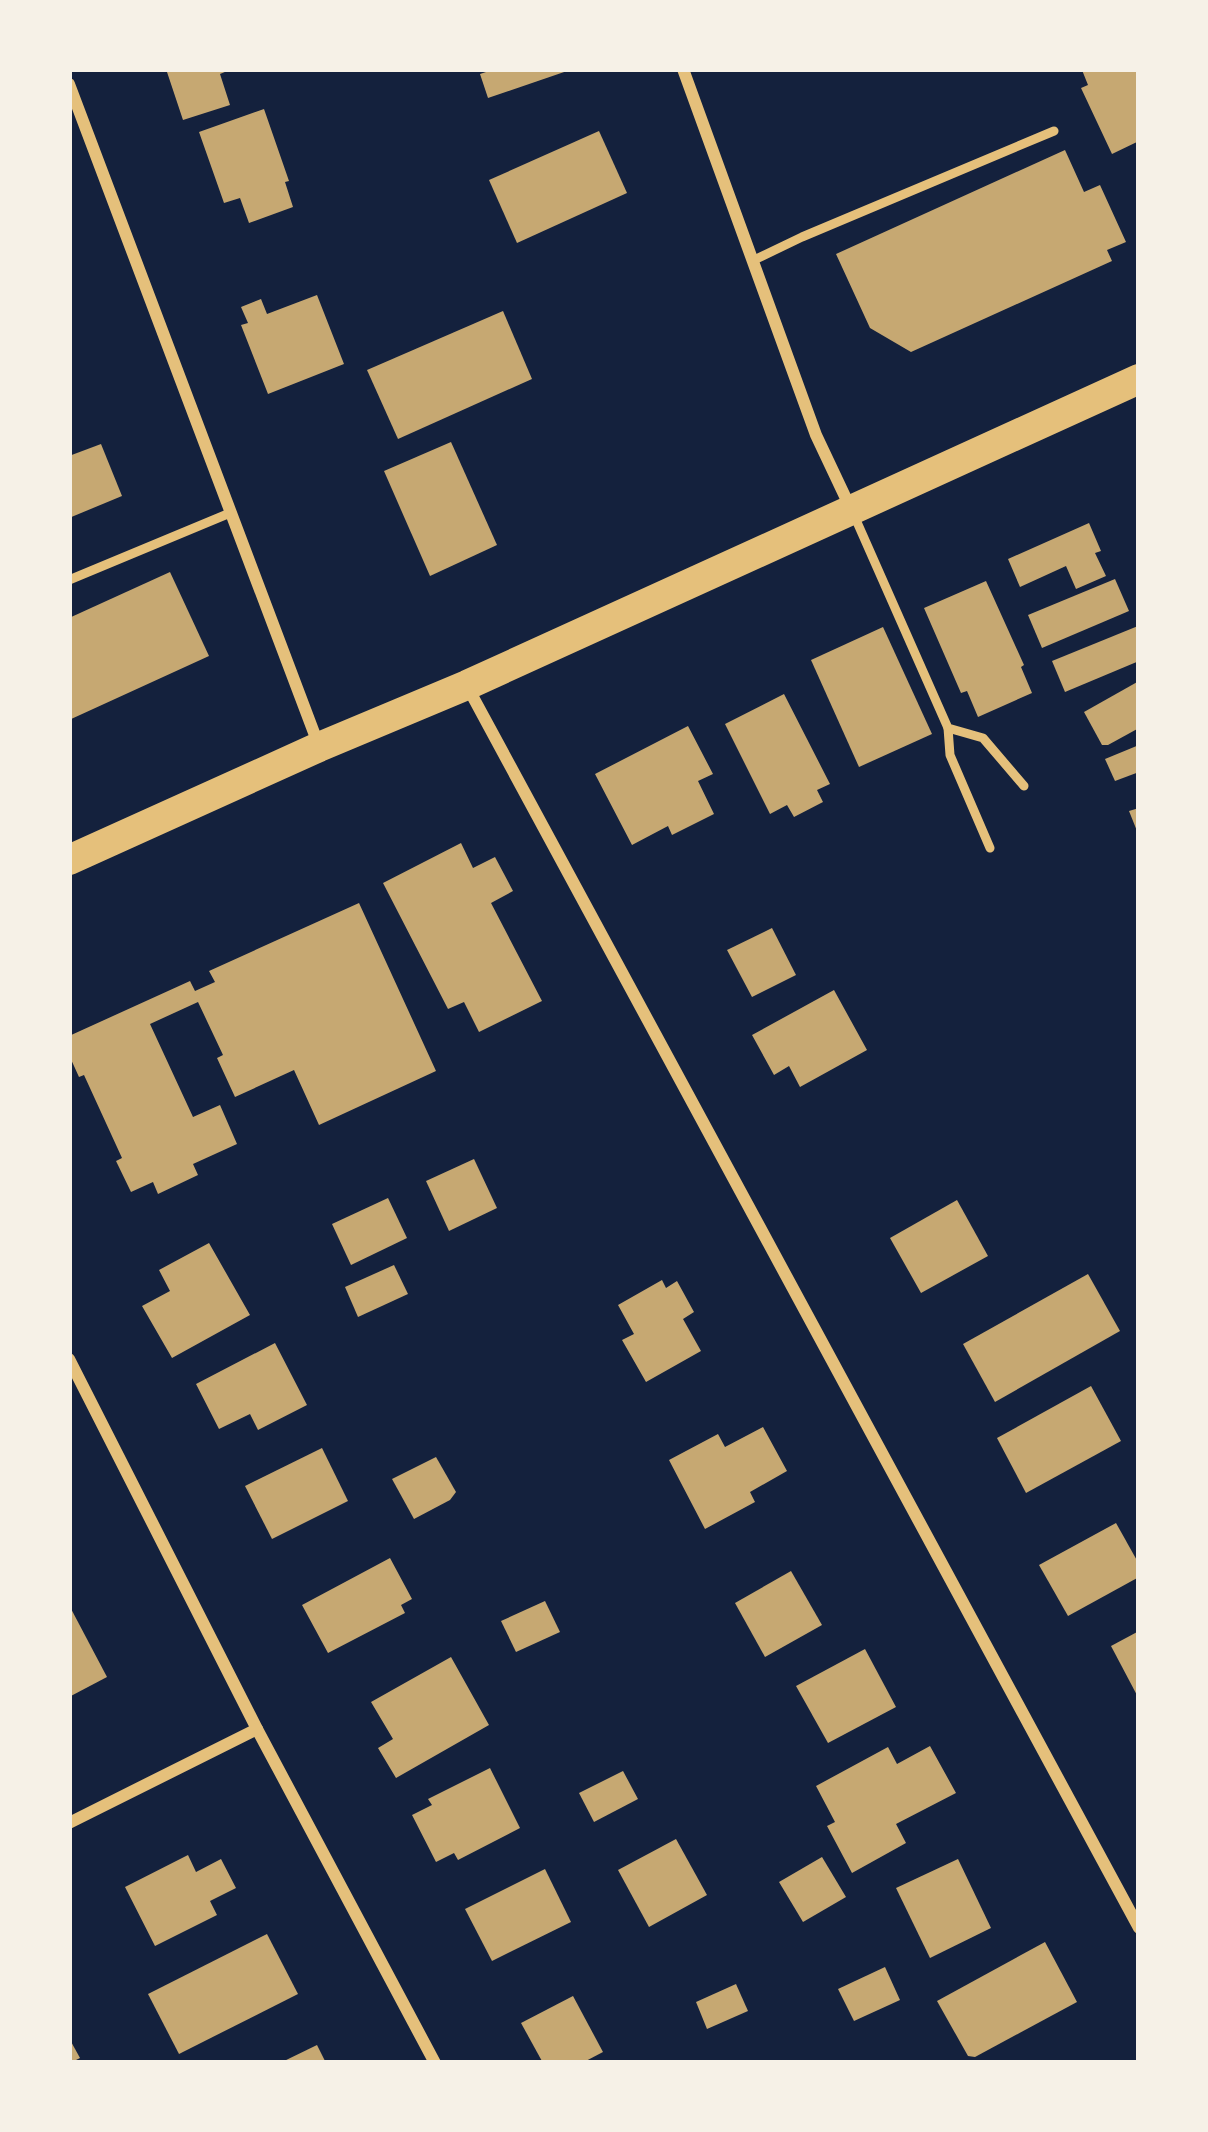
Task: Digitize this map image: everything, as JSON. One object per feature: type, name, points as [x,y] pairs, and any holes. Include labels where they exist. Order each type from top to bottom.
[{"type":"main road","points":[[69,860],[1139,380]]},
{"type":"street","points":[[683,69],[816,435],[851,508]]},
{"type":"street","points":[[69,84],[319,747]]},
{"type":"street","points":[[467,685],[1139,1928]]},
{"type":"street","points":[[69,1359],[257,1729],[435,2063]]},
{"type":"street","points":[[69,1822],[257,1729]]},
{"type":"lane","points":[[752,261],[1054,131]]},
{"type":"lane","points":[[851,508],[949,728],[950,755],[990,848]]},
{"type":"lane","points":[[69,580],[230,513]]},
{"type":"lane","points":[[949,728],[983,738],[1024,786]]},
{"type":"building","points":[[166,69],[232,69],[220,74],[230,105],[183,120]]},
{"type":"building","points":[[495,69],[570,70],[488,98],[480,74]]},
{"type":"building","points":[[1085,69],[1139,69],[1139,141],[1112,154],[1081,88],[1088,85]]},
{"type":"building","points":[[264,109],[293,207],[249,223],[240,198],[224,203],[199,132]]},
{"type":"building","points":[[599,131],[627,193],[517,243],[489,180]]},
{"type":"building","points":[[1065,150],[1084,192],[1100,185],[1126,242],[1107,250],[1112,261],[911,352],[870,328],[836,254]]},
{"type":"building","points":[[317,295],[344,364],[268,394],[241,325],[248,323],[241,307],[261,299],[267,314]]},
{"type":"building","points":[[503,311],[532,379],[398,439],[367,370]]},
{"type":"building","points":[[451,442],[497,545],[430,576],[384,471]]},
{"type":"building","points":[[101,444],[122,496],[69,518],[69,456]]},
{"type":"building","points":[[1089,523],[1106,576],[1076,589],[1066,566],[1020,587],[1008,559]]},
{"type":"building","points":[[170,572],[209,656],[69,720],[69,618]]},
{"type":"building","points":[[1115,579],[1129,611],[1042,648],[1028,615]]},
{"type":"building","points":[[986,581],[1032,693],[978,717],[967,691],[961,693],[924,608]]},
{"type":"building","points":[[1138,626],[1139,661],[1065,692],[1052,661]]},
{"type":"building","points":[[883,627],[932,734],[859,767],[811,660]]},
{"type":"building","points":[[1139,681],[1139,728],[1102,745],[1084,712]]},
{"type":"building","points":[[784,694],[830,784],[817,790],[823,802],[794,817],[787,805],[770,814],[725,724]]},
{"type":"building","points":[[688,726],[713,774],[698,781],[714,814],[672,835],[668,826],[632,845],[595,774]]},
{"type":"building","points":[[1139,745],[1139,772],[1115,781],[1105,759]]},
{"type":"building","points":[[1139,808],[1139,836],[1129,811]]},
{"type":"building","points":[[461,843],[473,868],[495,857],[513,891],[491,903],[542,1001],[479,1032],[464,1002],[448,1009],[383,883]]},
{"type":"building","points":[[359,903],[436,1071],[319,1125],[294,1070],[235,1097],[217,1058],[223,1055],[198,1002],[150,1024],[193,1117],[220,1105],[237,1144],[193,1164],[198,1175],[158,1194],[153,1182],[131,1192],[116,1161],[122,1158],[84,1075],[79,1077],[69,1055],[69,1036],[190,981],[195,991],[215,982],[209,971]]},
{"type":"building","points":[[772,928],[796,975],[752,997],[727,950]]},
{"type":"building","points":[[834,990],[867,1050],[800,1087],[789,1066],[774,1075],[752,1035]]},
{"type":"building","points":[[474,1159],[497,1208],[449,1231],[426,1181]]},
{"type":"building","points":[[388,1198],[407,1238],[351,1265],[332,1224]]},
{"type":"building","points":[[957,1200],[988,1256],[921,1293],[890,1238]]},
{"type":"building","points":[[209,1243],[250,1315],[172,1358],[142,1306],[170,1291],[159,1270]]},
{"type":"building","points":[[394,1265],[408,1294],[358,1317],[345,1287]]},
{"type":"building","points":[[1088,1274],[1120,1331],[995,1402],[963,1344]]},
{"type":"building","points":[[662,1280],[666,1288],[677,1281],[694,1312],[683,1319],[701,1351],[646,1382],[622,1340],[634,1334],[618,1305]]},
{"type":"building","points":[[275,1343],[307,1405],[258,1430],[250,1414],[219,1429],[196,1384]]},
{"type":"building","points":[[1091,1386],[1121,1441],[1026,1493],[997,1438]]},
{"type":"building","points":[[763,1427],[787,1471],[750,1492],[755,1502],[705,1529],[669,1460],[718,1434],[725,1447]]},
{"type":"building","points":[[322,1448],[348,1501],[272,1539],[245,1486]]},
{"type":"building","points":[[436,1457],[456,1492],[414,1519],[392,1479]]},
{"type":"building","points":[[1116,1523],[1139,1564],[1139,1577],[1068,1616],[1039,1565]]},
{"type":"building","points":[[390,1558],[412,1599],[401,1605],[405,1613],[328,1653],[302,1605]]},
{"type":"building","points":[[791,1571],[822,1625],[765,1657],[735,1603]]},
{"type":"building","points":[[545,1601],[560,1632],[516,1652],[501,1621]]},
{"type":"building","points":[[69,1605],[107,1677],[69,1697]]},
{"type":"building","points":[[1139,1631],[1139,1699],[1111,1646]]},
{"type":"building","points":[[865,1649],[896,1707],[828,1743],[796,1686]]},
{"type":"building","points":[[451,1657],[489,1725],[396,1778],[378,1748],[393,1739],[371,1702]]},
{"type":"building","points":[[930,1746],[956,1793],[896,1824],[906,1843],[852,1873],[827,1826],[835,1822],[816,1786],[888,1747],[897,1764]]},
{"type":"building","points":[[490,1768],[520,1828],[458,1860],[454,1853],[436,1862],[412,1815],[432,1805],[428,1799]]},
{"type":"building","points":[[623,1771],[638,1799],[594,1822],[579,1793]]},
{"type":"building","points":[[676,1839],[707,1895],[649,1927],[618,1870]]},
{"type":"building","points":[[188,1855],[196,1872],[221,1859],[236,1888],[210,1901],[217,1915],[155,1946],[125,1887]]},
{"type":"building","points":[[822,1857],[846,1897],[803,1922],[779,1882]]},
{"type":"building","points":[[958,1859],[991,1928],[930,1958],[896,1888]]},
{"type":"building","points":[[545,1869],[571,1922],[492,1961],[465,1909]]},
{"type":"building","points":[[267,1934],[298,1994],[179,2054],[148,1994]]},
{"type":"building","points":[[1045,1942],[1077,2002],[975,2057],[968,2056],[937,2001]]},
{"type":"building","points":[[885,1967],[900,2000],[854,2021],[838,1989]]},
{"type":"building","points":[[736,1984],[748,2011],[707,2029],[696,2002]]},
{"type":"building","points":[[573,1996],[603,2052],[582,2063],[543,2063],[521,2023]]},
{"type":"building","points":[[69,2038],[80,2058],[70,2063],[69,2063]]},
{"type":"building","points":[[317,2045],[326,2063],[280,2063]]}]
